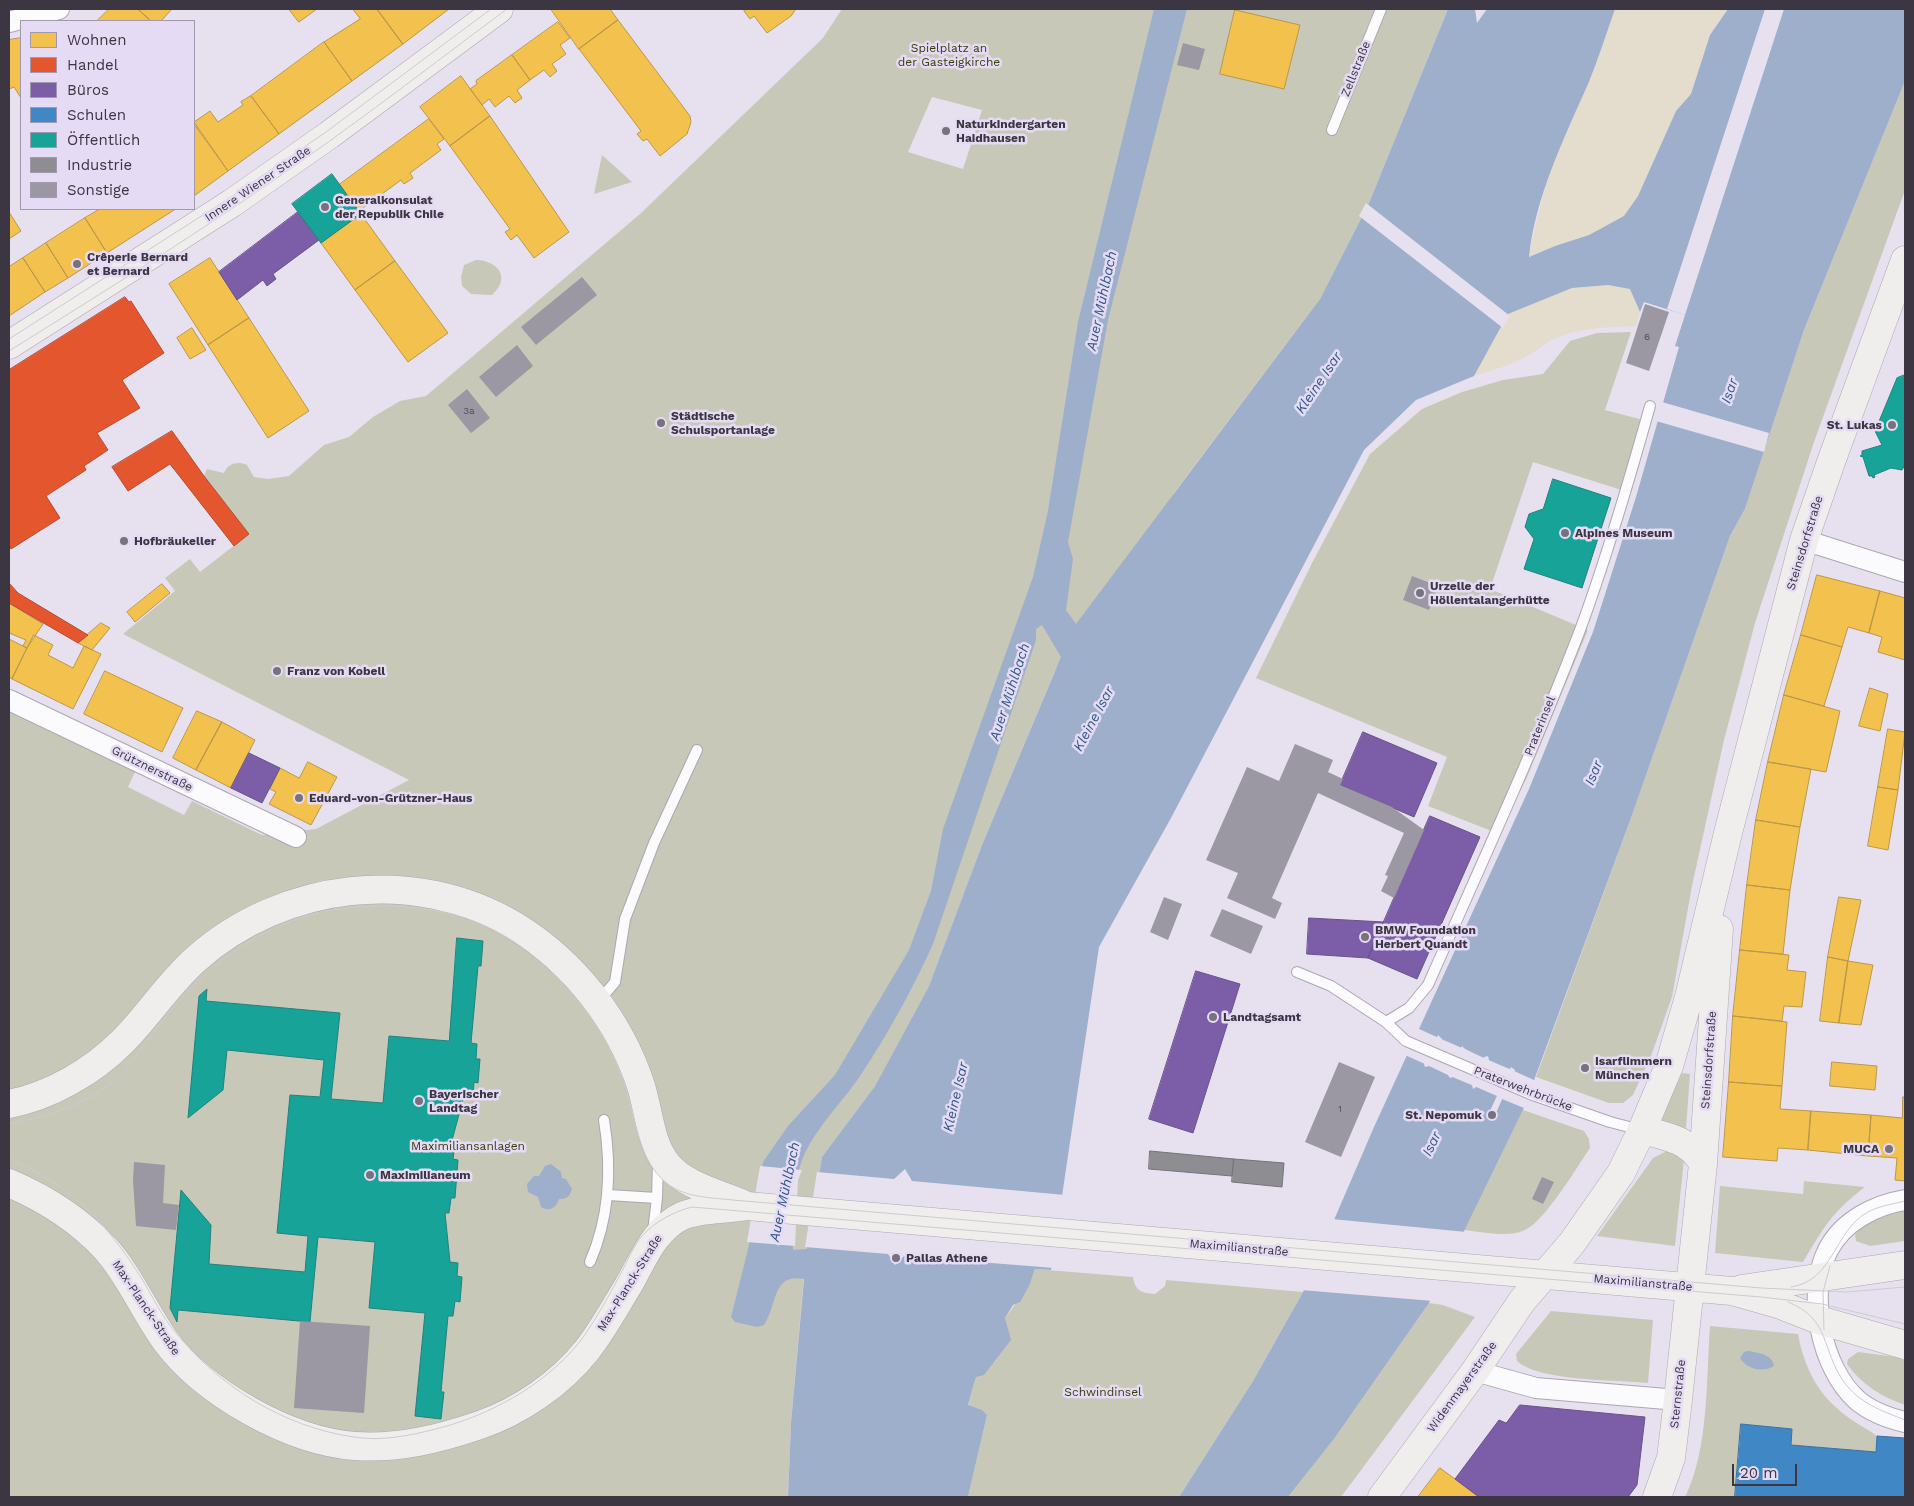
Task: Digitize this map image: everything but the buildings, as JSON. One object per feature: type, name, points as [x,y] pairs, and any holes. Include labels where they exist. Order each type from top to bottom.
[{"type":"main road","name":"Innere Wiener Straße","points":[[9,345],[232,203],[329,135],[499,9]]},
{"type":"main road","name":"Steinsdorfstraße","points":[[1642,1130],[1668,1066],[1689,997],[1728,833],[1804,540],[1905,260]]},
{"type":"main road","name":"Steinsdorfstraße","points":[[1689,1287],[1703,1164],[1713,994],[1728,833]]},
{"type":"main road","points":[[9,1104],[50,1090],[101,1061],[123,1041],[161,994],[196,958],[238,928],[286,905],[316,896],[347,890],[412,891],[479,907],[538,940],[571,970],[613,1025],[637,1073],[658,1150],[676,1173],[737,1205]]},
{"type":"main road","points":[[1642,1130],[1684,1143],[1692,1148],[1703,1164]]},
{"type":"main road","name":"Widenmayerstraße","points":[[1382,1497],[1475,1371],[1522,1301],[1572,1243],[1621,1173],[1642,1130]]},
{"type":"main road","name":"Max-Planck-Straße","points":[[9,1183],[24,1189],[63,1213],[106,1250],[165,1340],[181,1360],[203,1379],[225,1395],[270,1421],[320,1439],[353,1446],[386,1446],[419,1442],[456,1433],[494,1420],[543,1391],[587,1350],[651,1246],[666,1226],[682,1216],[737,1205]]},
{"type":"main road","name":"Maximilianstraße","points":[[737,1205],[1732,1291],[1778,1304],[1819,1320],[1905,1345]]},
{"type":"main road","name":"Maximilianstraße","points":[[1732,1291],[1905,1265]]},
{"type":"main road","name":"Sternstraße","points":[[1657,1497],[1671,1458],[1689,1287]]},
{"type":"street","points":[[9,22],[59,9]]},
{"type":"street","points":[[1804,540],[1905,572]]},
{"type":"street","name":"Grütznerstraße","points":[[9,700],[296,837]]},
{"type":"street","points":[[1905,1200],[1865,1212],[1846,1228],[1828,1251],[1820,1278],[1819,1320],[1828,1355],[1843,1384],[1858,1400],[1871,1409],[1888,1418],[1905,1422]]},
{"type":"street","points":[[1475,1371],[1536,1388],[1678,1400]]},
{"type":"lane","name":"Zellstraße","points":[[1332,130],[1381,9]]},
{"type":"lane","name":"Praterinsel","points":[[1386,1022],[1409,1008],[1428,985],[1521,774],[1580,629],[1628,486],[1650,406]]},
{"type":"lane","points":[[597,1002],[615,982],[625,919],[654,843],[697,750]]},
{"type":"lane","points":[[1297,972],[1331,986],[1386,1022]]},
{"type":"lane","name":"Praterwehrbrücke","points":[[1386,1022],[1406,1041],[1530,1094],[1610,1122],[1642,1130]]},
{"type":"lane","points":[[590,1262],[601,1231],[608,1194],[609,1152],[604,1120]]},
{"type":"lane","points":[[651,1246],[657,1198],[658,1150]]},
{"type":"lane","points":[[608,1194],[657,1198]]},
{"type":"green space","name":"Maximiliansanlagen","points":[[842,9],[1448,9],[1369,203],[1320,299],[1177,489],[1055,671],[982,845],[929,986],[875,1086],[822,1157],[805,1264],[791,1423],[788,1497],[9,1497],[9,712],[135,772],[128,787],[184,815],[192,801],[262,835],[316,829],[409,780],[123,634],[175,591],[165,578],[190,559],[200,572],[249,534],[204,476],[207,469],[224,473],[231,465],[240,463],[247,465],[254,477],[268,479],[289,476],[324,445],[349,437],[373,417],[400,401],[426,396],[640,214],[823,38]],"holes":[[[932,97],[982,110],[963,169],[908,152]]]},
{"type":"green space","points":[[1905,81],[1905,190],[1814,442],[1755,623],[1724,740],[1692,886],[1672,997],[1651,1056],[1633,1095],[1623,1103],[1609,1103],[1536,1077],[1631,818],[1730,536],[1745,509],[1804,330]]},
{"type":"green space","points":[[602,155],[632,182],[594,194]]},
{"type":"green space","points":[[476,260],[491,264],[500,272],[501,282],[498,289],[492,295],[471,294],[462,286],[461,277],[464,265]]},
{"type":"green space","points":[[1631,332],[1605,410],[1651,422],[1631,493],[1533,462],[1490,589],[1588,630],[1528,775],[1499,834],[1428,806],[1447,757],[1256,678],[1312,563],[1370,454],[1422,409],[1462,392],[1503,380],[1543,374],[1570,341],[1597,333]]},
{"type":"green space","points":[[1682,1073],[1690,1074],[1686,1128],[1659,1122]]},
{"type":"green space","points":[[1523,1110],[1584,1131],[1589,1139],[1590,1148],[1551,1205],[1533,1225],[1525,1230],[1511,1234],[1464,1230]]},
{"type":"green space","points":[[1669,1150],[1684,1159],[1675,1246],[1597,1236],[1653,1158]]},
{"type":"green space","points":[[1804,1181],[1865,1187],[1836,1212],[1803,1262],[1715,1253],[1720,1186],[1803,1194]]},
{"type":"green space","points":[[1905,1208],[1905,1241],[1870,1246],[1856,1241],[1855,1235],[1866,1221]]},
{"type":"green space","name":"Schwindinsel","points":[[1035,1269],[1133,1277],[1137,1288],[1146,1293],[1155,1294],[1165,1286],[1166,1280],[1303,1292],[1253,1381],[1179,1497],[968,1497],[987,1415],[968,1406],[976,1377],[995,1361],[1010,1340],[1005,1318],[1030,1284]]},
{"type":"green space","points":[[1429,1303],[1443,1305],[1475,1317],[1341,1497],[1288,1497],[1334,1439]]},
{"type":"green space","points":[[1551,1311],[1653,1320],[1648,1383],[1559,1376],[1527,1368],[1517,1361],[1516,1354]]},
{"type":"green space","points":[[1710,1326],[1798,1334],[1803,1355],[1811,1375],[1823,1393],[1842,1413],[1877,1436],[1876,1452],[1791,1445],[1792,1429],[1741,1424],[1735,1497],[1685,1497],[1693,1478],[1702,1436],[1707,1391]]},
{"type":"green space","points":[[1858,1352],[1897,1357],[1905,1361],[1905,1405],[1888,1398],[1859,1378],[1847,1364],[1848,1359]]},
{"type":"sand","points":[[1615,9],[1728,9],[1710,35],[1691,94],[1676,111],[1638,196],[1624,217],[1589,235],[1528,257],[1543,194],[1559,145],[1588,82]]},
{"type":"sand","points":[[1608,285],[1630,289],[1640,312],[1636,326],[1570,333],[1550,341],[1517,361],[1474,376],[1508,314],[1572,288]]},
{"type":"water","points":[[1154,9],[1187,9],[1108,320],[1068,542],[1073,559],[1066,610],[1076,624],[1320,299],[1369,203],[1448,9],[1475,9],[1477,23],[1487,9],[1615,9],[1592,75],[1560,147],[1544,191],[1532,235],[1529,257],[1589,235],[1624,216],[1638,196],[1676,111],[1691,94],[1710,35],[1728,9],[1905,9],[1905,81],[1804,330],[1745,509],[1730,536],[1631,818],[1523,1110],[1429,1303],[1334,1439],[1288,1497],[1179,1497],[1253,1381],[1303,1292],[1374,1127],[1529,789],[1593,632],[1636,497],[1679,347],[1675,346],[1685,315],[1644,302],[1640,312],[1630,289],[1608,285],[1572,288],[1508,314],[1474,376],[1416,400],[1364,450],[1171,818],[1099,947],[1051,1270],[1035,1269],[1030,1284],[1020,1302],[1013,1305],[1005,1318],[1011,1340],[984,1375],[976,1377],[968,1405],[982,1410],[987,1415],[968,1497],[788,1497],[791,1423],[804,1279],[794,1278],[781,1285],[764,1325],[757,1327],[735,1322],[731,1317],[749,1245],[763,1162],[788,1126],[835,1075],[909,950],[931,891],[943,829],[1033,577],[1048,511],[1078,322]],"holes":[[[1042,625],[1061,657],[982,845],[929,986],[875,1086],[822,1157],[807,1249],[793,1250],[793,1204],[802,1160],[814,1137],[860,1076],[890,1028],[933,944],[1036,640],[1036,629]],[[1438,1035],[1442,1039],[1429,1066],[1425,1067],[1424,1064]],[[1462,1046],[1465,1049],[1453,1077],[1450,1078],[1448,1075]],[[1488,1056],[1489,1060],[1476,1087],[1473,1089],[1472,1085],[1484,1057]],[[1511,1067],[1515,1070],[1494,1117],[1490,1119],[1488,1115]]]},
{"type":"water","points":[[551,1164],[561,1172],[562,1178],[566,1179],[572,1189],[568,1197],[559,1199],[554,1207],[547,1209],[541,1207],[538,1197],[528,1192],[527,1184],[534,1176],[539,1176],[545,1166]]},
{"type":"water","points":[[1744,1352],[1761,1353],[1768,1357],[1774,1366],[1765,1369],[1755,1369],[1746,1365],[1740,1358]]},
{"type":"pier","points":[[1765,9],[1784,9],[1685,315],[1667,309]]},
{"type":"pier","points":[[1366,203],[1510,316],[1503,328],[1359,216]]},
{"type":"pier","points":[[1662,402],[1769,433],[1764,452],[1656,421]]},
{"type":"pier","points":[[1417,1028],[1439,1038],[1427,1065],[1405,1055]]},
{"type":"pier","points":[[1439,1038],[1462,1048],[1450,1076],[1427,1065]]},
{"type":"pier","points":[[1463,1048],[1486,1059],[1474,1086],[1450,1076]]},
{"type":"pier","points":[[1486,1059],[1512,1070],[1491,1116],[1488,1116],[1497,1096],[1474,1086]]},
{"type":"pier","points":[[1512,1070],[1536,1081],[1524,1108],[1502,1099],[1494,1117],[1491,1116]]},
{"type":"pier","points":[[760,1166],[802,1170],[798,1180],[795,1246],[747,1242]]},
{"type":"pier","points":[[905,1169],[912,1181],[1065,1195],[1054,1268],[904,1256],[895,1265],[888,1254],[805,1247],[817,1172],[894,1179]]},
{"type":"pier","points":[[1332,1219],[1466,1232],[1433,1301],[1301,1290]]},
{"type":"tram line","points":[[9,339],[228,199],[326,132],[491,9]]},
{"type":"tram line","points":[[9,351],[212,222],[292,168],[507,9]]},
{"type":"tram line","points":[[9,1124],[40,1117],[71,1106],[113,1082],[130,1064],[171,1010],[199,980],[229,955],[260,936],[292,921],[327,911],[364,906],[402,907],[443,912],[473,921],[501,934],[527,951],[552,972],[593,1021],[610,1049],[622,1077],[641,1143],[653,1168],[668,1185],[685,1193],[733,1200],[1761,1288],[1847,1292],[1905,1287]]},
{"type":"tram line","points":[[9,1158],[52,1181],[86,1208],[101,1223],[128,1258],[171,1327],[193,1353],[233,1387],[255,1402],[303,1424],[328,1432],[365,1438],[377,1439],[413,1434],[466,1420],[504,1403],[540,1380],[556,1367],[584,1336],[642,1236],[652,1226],[665,1218],[692,1207],[1761,1297],[1822,1304],[1905,1324]]},
{"type":"tram line","points":[[1791,1287],[1805,1283],[1816,1275],[1857,1220],[1872,1210],[1905,1201]]},
{"type":"tram line","points":[[1824,1330],[1823,1292],[1830,1266]]},
{"type":"tram line","points":[[1788,1302],[1802,1309],[1819,1326],[1837,1370],[1850,1389],[1871,1406],[1905,1420]]},
{"type":"place","name":"Naturkindergarten Haidhausen","points":[[946,131]]},
{"type":"place","name":"Generalkonsulat der Republik Chile","points":[[325,207]]},
{"type":"place","name":"Crêperie Bernard et Bernard","points":[[77,264]]},
{"type":"place","name":"Städtische Schulsportanlage","points":[[661,423]]},
{"type":"place","name":"St. Lukas","points":[[1892,425]]},
{"type":"place","name":"Alpines Museum","points":[[1565,533]]},
{"type":"place","name":"Hofbräukeller","points":[[124,541]]},
{"type":"place","name":"Urzelle der Höllentalangerhütte","points":[[1420,593]]},
{"type":"place","name":"Franz von Kobell","points":[[277,671]]},
{"type":"place","name":"Eduard-von-Grützner-Haus","points":[[299,798]]},
{"type":"place","name":"BMW Foundation Herbert Quandt","points":[[1365,937]]},
{"type":"place","name":"Landtagsamt","points":[[1213,1017]]},
{"type":"place","name":"Isarflimmern München","points":[[1585,1068]]},
{"type":"place","name":"Bayerischer Landtag","points":[[419,1101]]},
{"type":"place","name":"St. Nepomuk","points":[[1492,1115]]},
{"type":"place","name":"MUCA","points":[[1889,1149]]},
{"type":"place","name":"Maximilianeum","points":[[370,1175]]},
{"type":"place","name":"Pallas Athene","points":[[896,1258]]},
{"type":"park label","name":"Spielplatz an der Gasteigkirche","points":[[949,55]]},
{"type":"water label","name":"Auer Mühlbach","points":[[1102,301]]},
{"type":"water label","name":"Kleine Isar","points":[[1319,383]]},
{"type":"water label","name":"Isar","points":[[1730,391]]},
{"type":"water label","name":"Auer Mühlbach","points":[[1010,692]]},
{"type":"water label","name":"Kleine Isar","points":[[1094,719]]},
{"type":"water label","name":"Isar","points":[[1594,773]]},
{"type":"water label","name":"Kleine Isar","points":[[956,1097]]},
{"type":"water label","name":"Isar","points":[[1432,1144]]},
{"type":"water label","name":"Auer Mühlbach","points":[[785,1192]]}]
